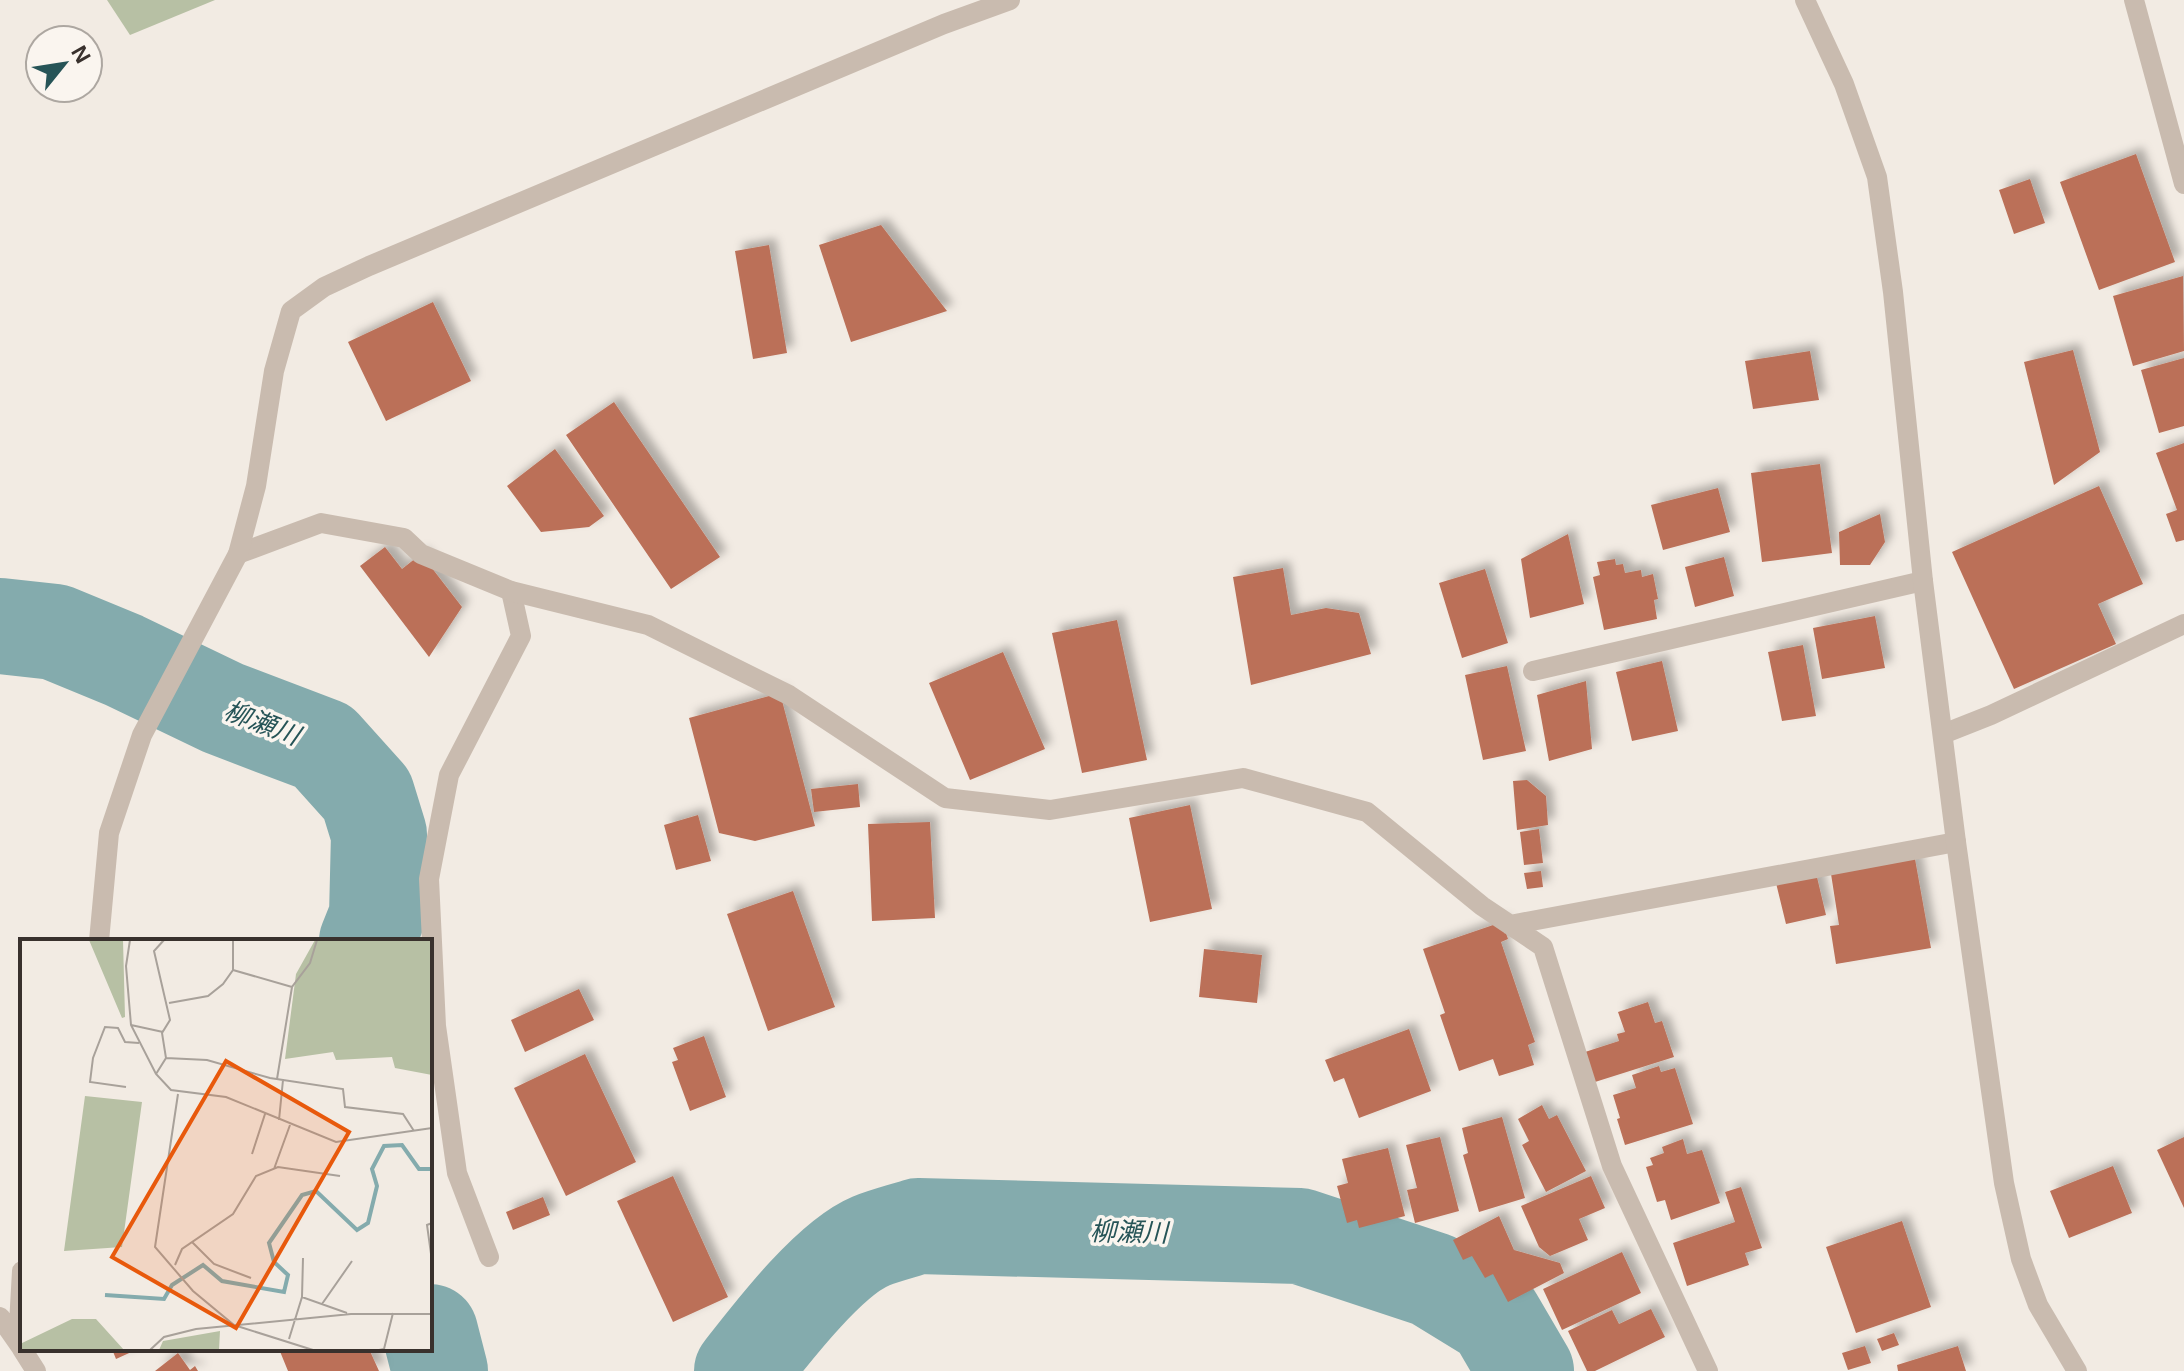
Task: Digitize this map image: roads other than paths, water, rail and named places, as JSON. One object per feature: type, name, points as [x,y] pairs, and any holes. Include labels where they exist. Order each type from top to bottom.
[{"type":"street","points":[[99,939],[109,833],[142,735],[238,554],[256,486],[274,371],[291,311],[324,287],[944,24],[1010,0]]},
{"type":"street","points":[[1805,0],[1844,84],[1877,177],[1956,842],[2007,1198],[2021,1259],[2038,1305],[2077,1371]]},
{"type":"street","points":[[2134,0],[2184,184]]},
{"type":"street","points":[[238,554],[321,523],[404,538],[421,554],[511,591],[648,625],[789,695],[945,798],[1050,810],[1243,778],[1367,812],[1482,906],[1543,947],[1612,1166],[1708,1371]]},
{"type":"street","points":[[1533,671],[1923,581]]},
{"type":"street","points":[[432,939],[429,879],[449,775],[521,636],[511,591]]},
{"type":"street","points":[[1943,734],[1991,715],[2184,624]]},
{"type":"street","points":[[1510,925],[1956,842]]},
{"type":"street","points":[[432,942],[436,1026],[457,1173],[489,1257]]},
{"type":"street","points":[[0,1317],[20,1345]]},
{"type":"street","points":[[22,1351],[26,1371]]},
{"type":"street","points":[[24,1351],[36,1371]]},
{"type":"waterway","name":"柳瀬川","points":[[0,626],[55,632],[123,660],[223,708],[323,746],[367,795],[379,834],[377,916],[368,939]]},
{"type":"waterway","name":"柳瀬川","points":[[742,1371],[801,1299],[837,1264],[871,1241],[918,1226],[1300,1236],[1433,1280],[1495,1318],[1526,1371]]},
{"type":"waterway","name":"柳瀬川","points":[[432,1340],[440,1371]]}]
